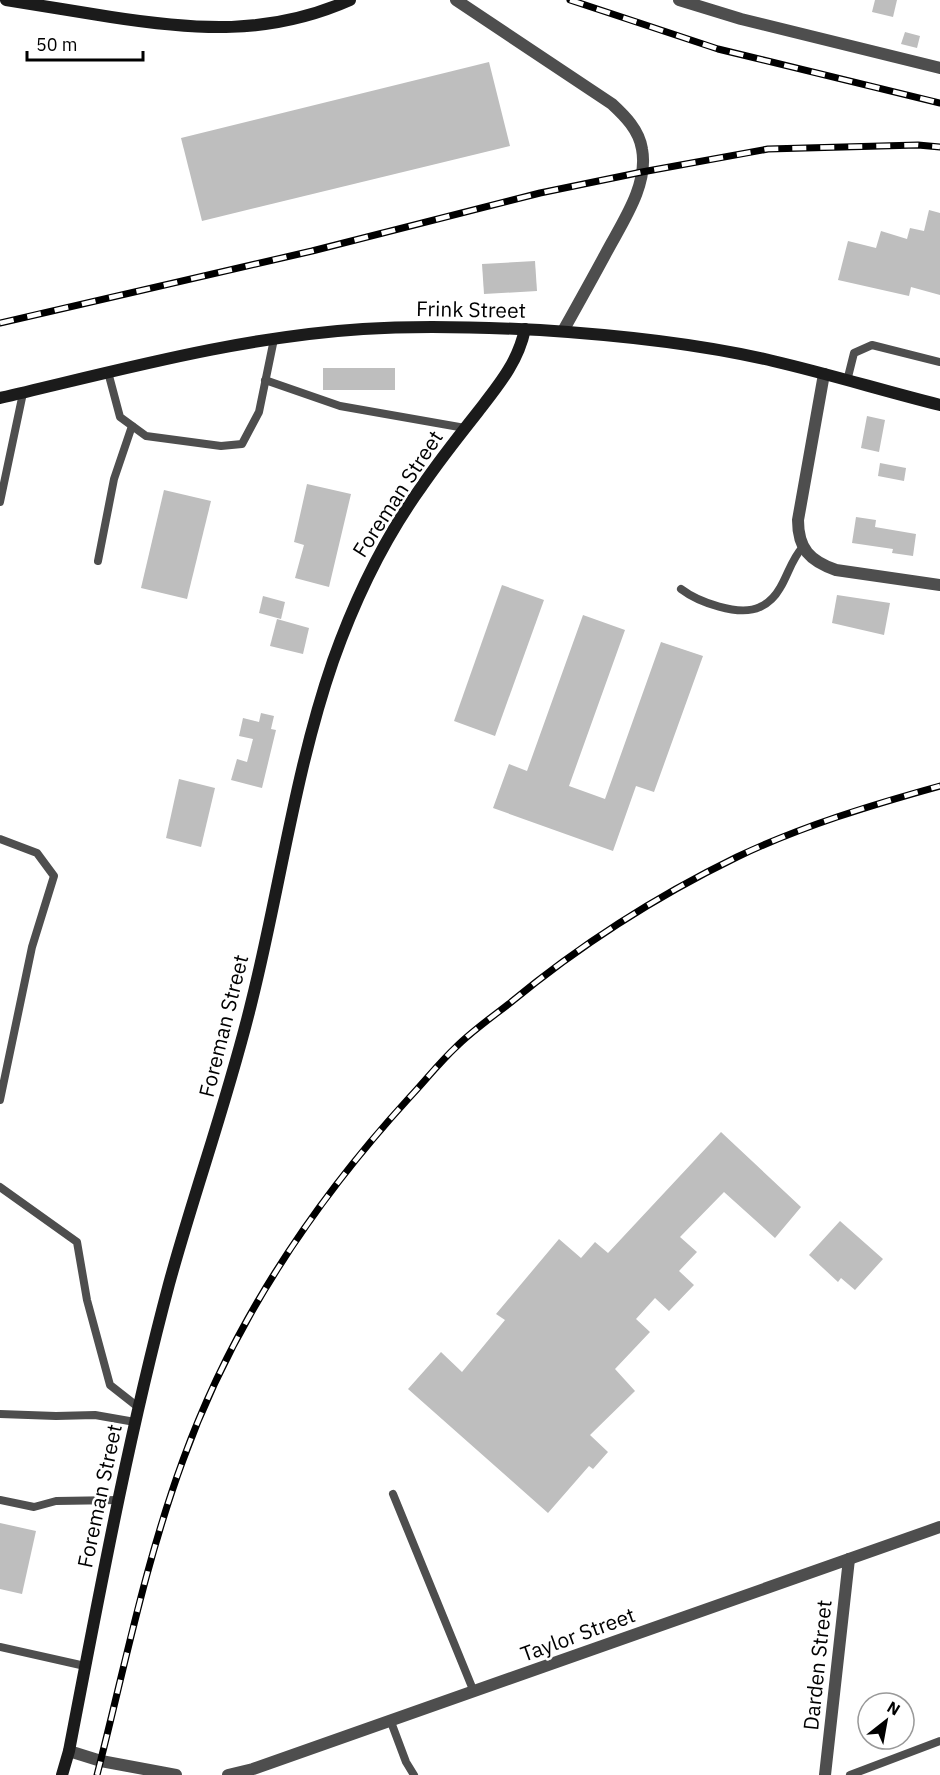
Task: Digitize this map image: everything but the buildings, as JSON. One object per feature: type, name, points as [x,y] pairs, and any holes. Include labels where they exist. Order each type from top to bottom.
[{"type":"street","points":[[6,0],[166,25],[222,28],[248,27],[290,19],[350,0]]},
{"type":"street","points":[[456,0],[612,104],[631,124],[638,136],[642,149],[642,172],[632,204],[563,332]]},
{"type":"street","points":[[679,0],[741,19],[940,68]]},
{"type":"street","name":"Frink Street","points":[[0,399],[191,352],[274,339],[362,329],[479,327],[613,335],[676,343],[771,361],[940,405]]},
{"type":"street","name":"Foreman Street","points":[[62,1775],[69,1751],[138,1407],[173,1271],[225,1102],[253,999],[308,748],[332,664],[357,598],[401,516],[510,370],[522,345],[525,329]]},
{"type":"street","points":[[824,374],[798,520],[798,534],[803,547],[811,558],[823,566],[836,570],[940,585]]},
{"type":"street","name":"Taylor Street","points":[[228,1775],[253,1769],[391,1722],[940,1527]]},
{"type":"street","name":"Darden Street","points":[[825,1775],[849,1559]]},
{"type":"street","points":[[69,1751],[101,1761],[176,1775]]},
{"type":"lane","points":[[108,372],[120,417],[146,436],[221,446],[242,444],[259,412],[274,339]]},
{"type":"lane","points":[[847,381],[854,353],[872,345],[940,362]]},
{"type":"lane","points":[[265,380],[340,406],[465,428]]},
{"type":"lane","points":[[0,502],[23,393]]},
{"type":"lane","points":[[98,561],[114,479],[132,426]]},
{"type":"lane","points":[[681,589],[703,602],[740,611],[759,608],[771,600],[779,590],[795,556],[803,547]]},
{"type":"lane","points":[[0,839],[37,853],[54,876],[32,947],[0,1100]]},
{"type":"lane","points":[[0,1186],[77,1242],[87,1300],[110,1384],[138,1407]]},
{"type":"lane","points":[[0,1414],[95,1415],[135,1422]]},
{"type":"lane","points":[[393,1494],[474,1692]]},
{"type":"lane","points":[[0,1500],[34,1507],[56,1501],[119,1500]]},
{"type":"lane","points":[[0,1647],[85,1666]]},
{"type":"lane","points":[[391,1722],[406,1762],[414,1775]]},
{"type":"lane","points":[[850,1775],[940,1741]]},
{"type":"railway","points":[[570,0],[718,49],[940,103]]},
{"type":"railway","points":[[0,323],[312,251],[540,193],[642,172],[768,149],[918,145],[940,147]]},
{"type":"railway","points":[[97,1775],[157,1538],[183,1460],[203,1410],[225,1361],[278,1268],[340,1180],[373,1138],[444,1059],[469,1035],[563,961],[619,923],[707,872],[762,846],[837,817],[940,786]]}]
